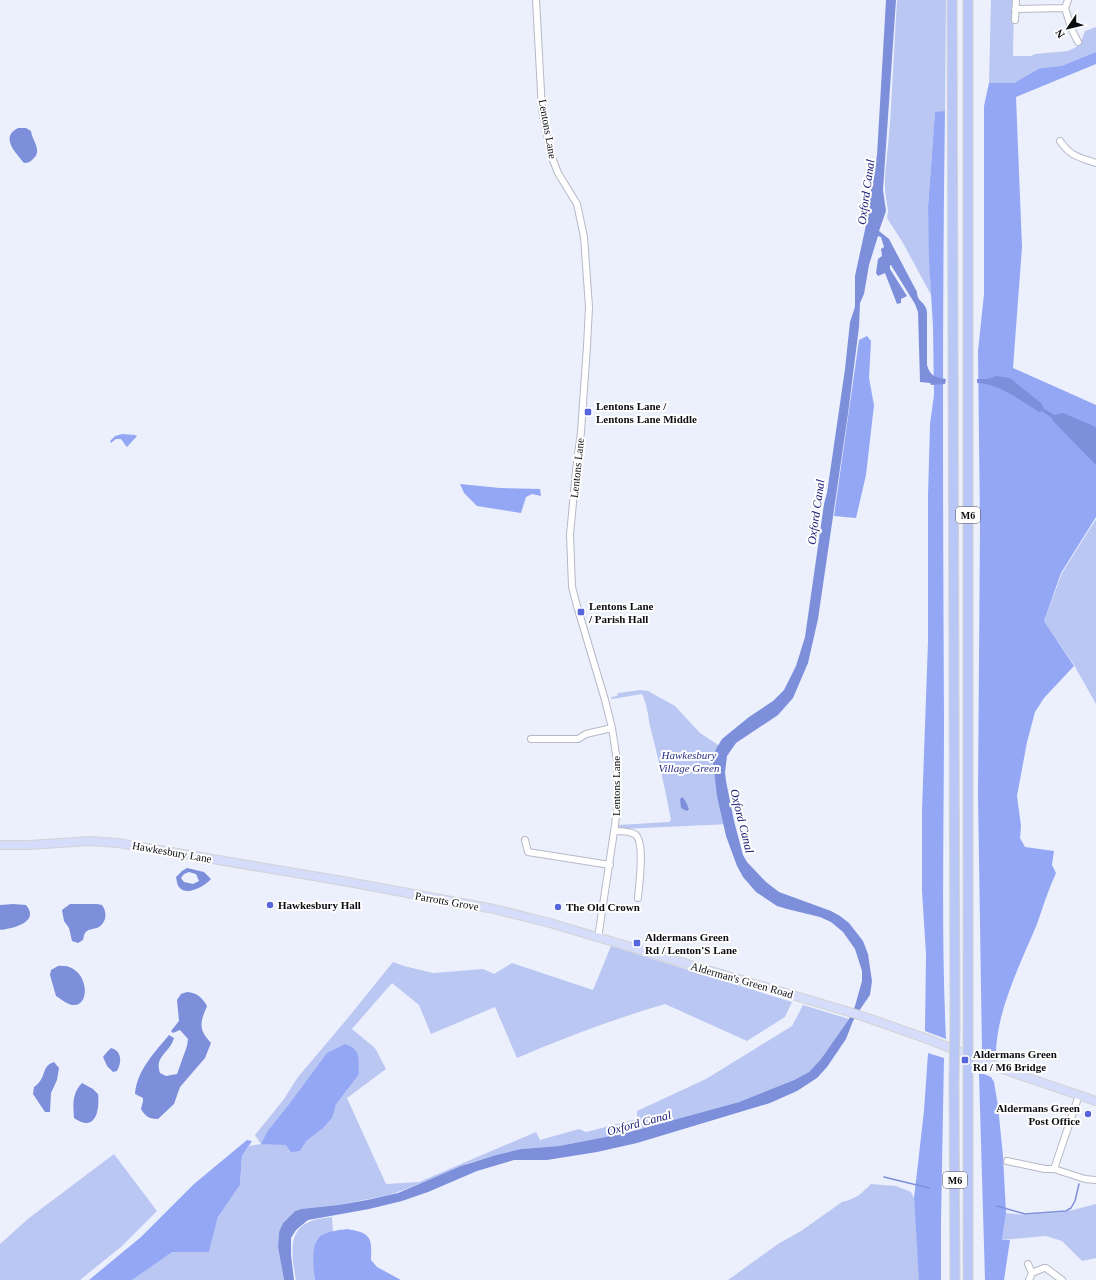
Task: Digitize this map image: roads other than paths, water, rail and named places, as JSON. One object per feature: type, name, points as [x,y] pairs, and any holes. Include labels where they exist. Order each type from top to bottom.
[{"type":"highway","name":"M6","points":[[952,0],[955,1280]]},
{"type":"highway","name":"M6","points":[[968,0],[968,1280]]},
{"type":"main road","name":"Hawkesbury Lane","points":[[0,845],[29,845],[91,841],[118,843],[343,881]]},
{"type":"main road","name":"Parrotts Grove","points":[[343,881],[494,910],[550,923],[598,938]]},
{"type":"main road","name":"Alderman's Green Road","points":[[598,938],[817,1001],[878,1021],[1011,1072],[1079,1095]]},
{"type":"main road","points":[[1079,1095],[1096,1101]]},
{"type":"street","name":"Lentons Lane","points":[[536,0],[542,110],[551,155],[558,173],[577,204],[584,237],[588,291],[588,346],[570,535],[572,587],[605,700],[612,728],[618,769],[617,807],[610,865],[598,938]]},
{"type":"street","points":[[1015,20],[1016,0]]},
{"type":"street","points":[[1068,0],[1065,8],[1078,42]]},
{"type":"street","points":[[1015,9],[1065,8]]},
{"type":"street","points":[[1060,141],[1067,151],[1096,163]]},
{"type":"street","points":[[533,738],[578,739],[586,734],[612,728]]},
{"type":"street","points":[[614,831],[623,831],[635,835],[639,840],[642,869],[638,898]]},
{"type":"street","points":[[525,840],[528,852],[610,865]]},
{"type":"street","points":[[1054,1169],[1079,1095]]},
{"type":"street","points":[[1007,1161],[1045,1169],[1054,1169],[1085,1180],[1096,1180]]},
{"type":"street","points":[[1028,1264],[1032,1273]]},
{"type":"street","points":[[1029,1280],[1032,1273],[1044,1268],[1062,1280]]},
{"type":"waterway","points":[[884,1177],[929,1188]]},
{"type":"waterway","points":[[997,1206],[1025,1214],[1066,1211],[1071,1208],[1075,1201],[1079,1184]]},
{"type":"place","name":"Lentons Lane / Lentons Lane Middle","points":[[588,412]]},
{"type":"place","name":"Lentons Lane / Parish Hall","points":[[581,612]]},
{"type":"place","name":"Hawkesbury Hall","points":[[270,905]]},
{"type":"place","name":"The Old Crown","points":[[558,907]]},
{"type":"place","name":"Aldermans Green Rd / Lenton'S Lane","points":[[637,943]]},
{"type":"place","name":"Aldermans Green Rd / M6 Bridge","points":[[965,1060]]},
{"type":"place","name":"Aldermans Green Post Office","points":[[1088,1114]]},
{"type":"water label","name":"Oxford Canal","points":[[866,192]]},
{"type":"water label","name":"Oxford Canal","points":[[816,512]]},
{"type":"water label","name":"Oxford Canal","points":[[742,821]]},
{"type":"water label","name":"Oxford Canal","points":[[639,1123]]},
{"type":"park label","name":"Hawkesbury Village Green","points":[[689,761]]}]
